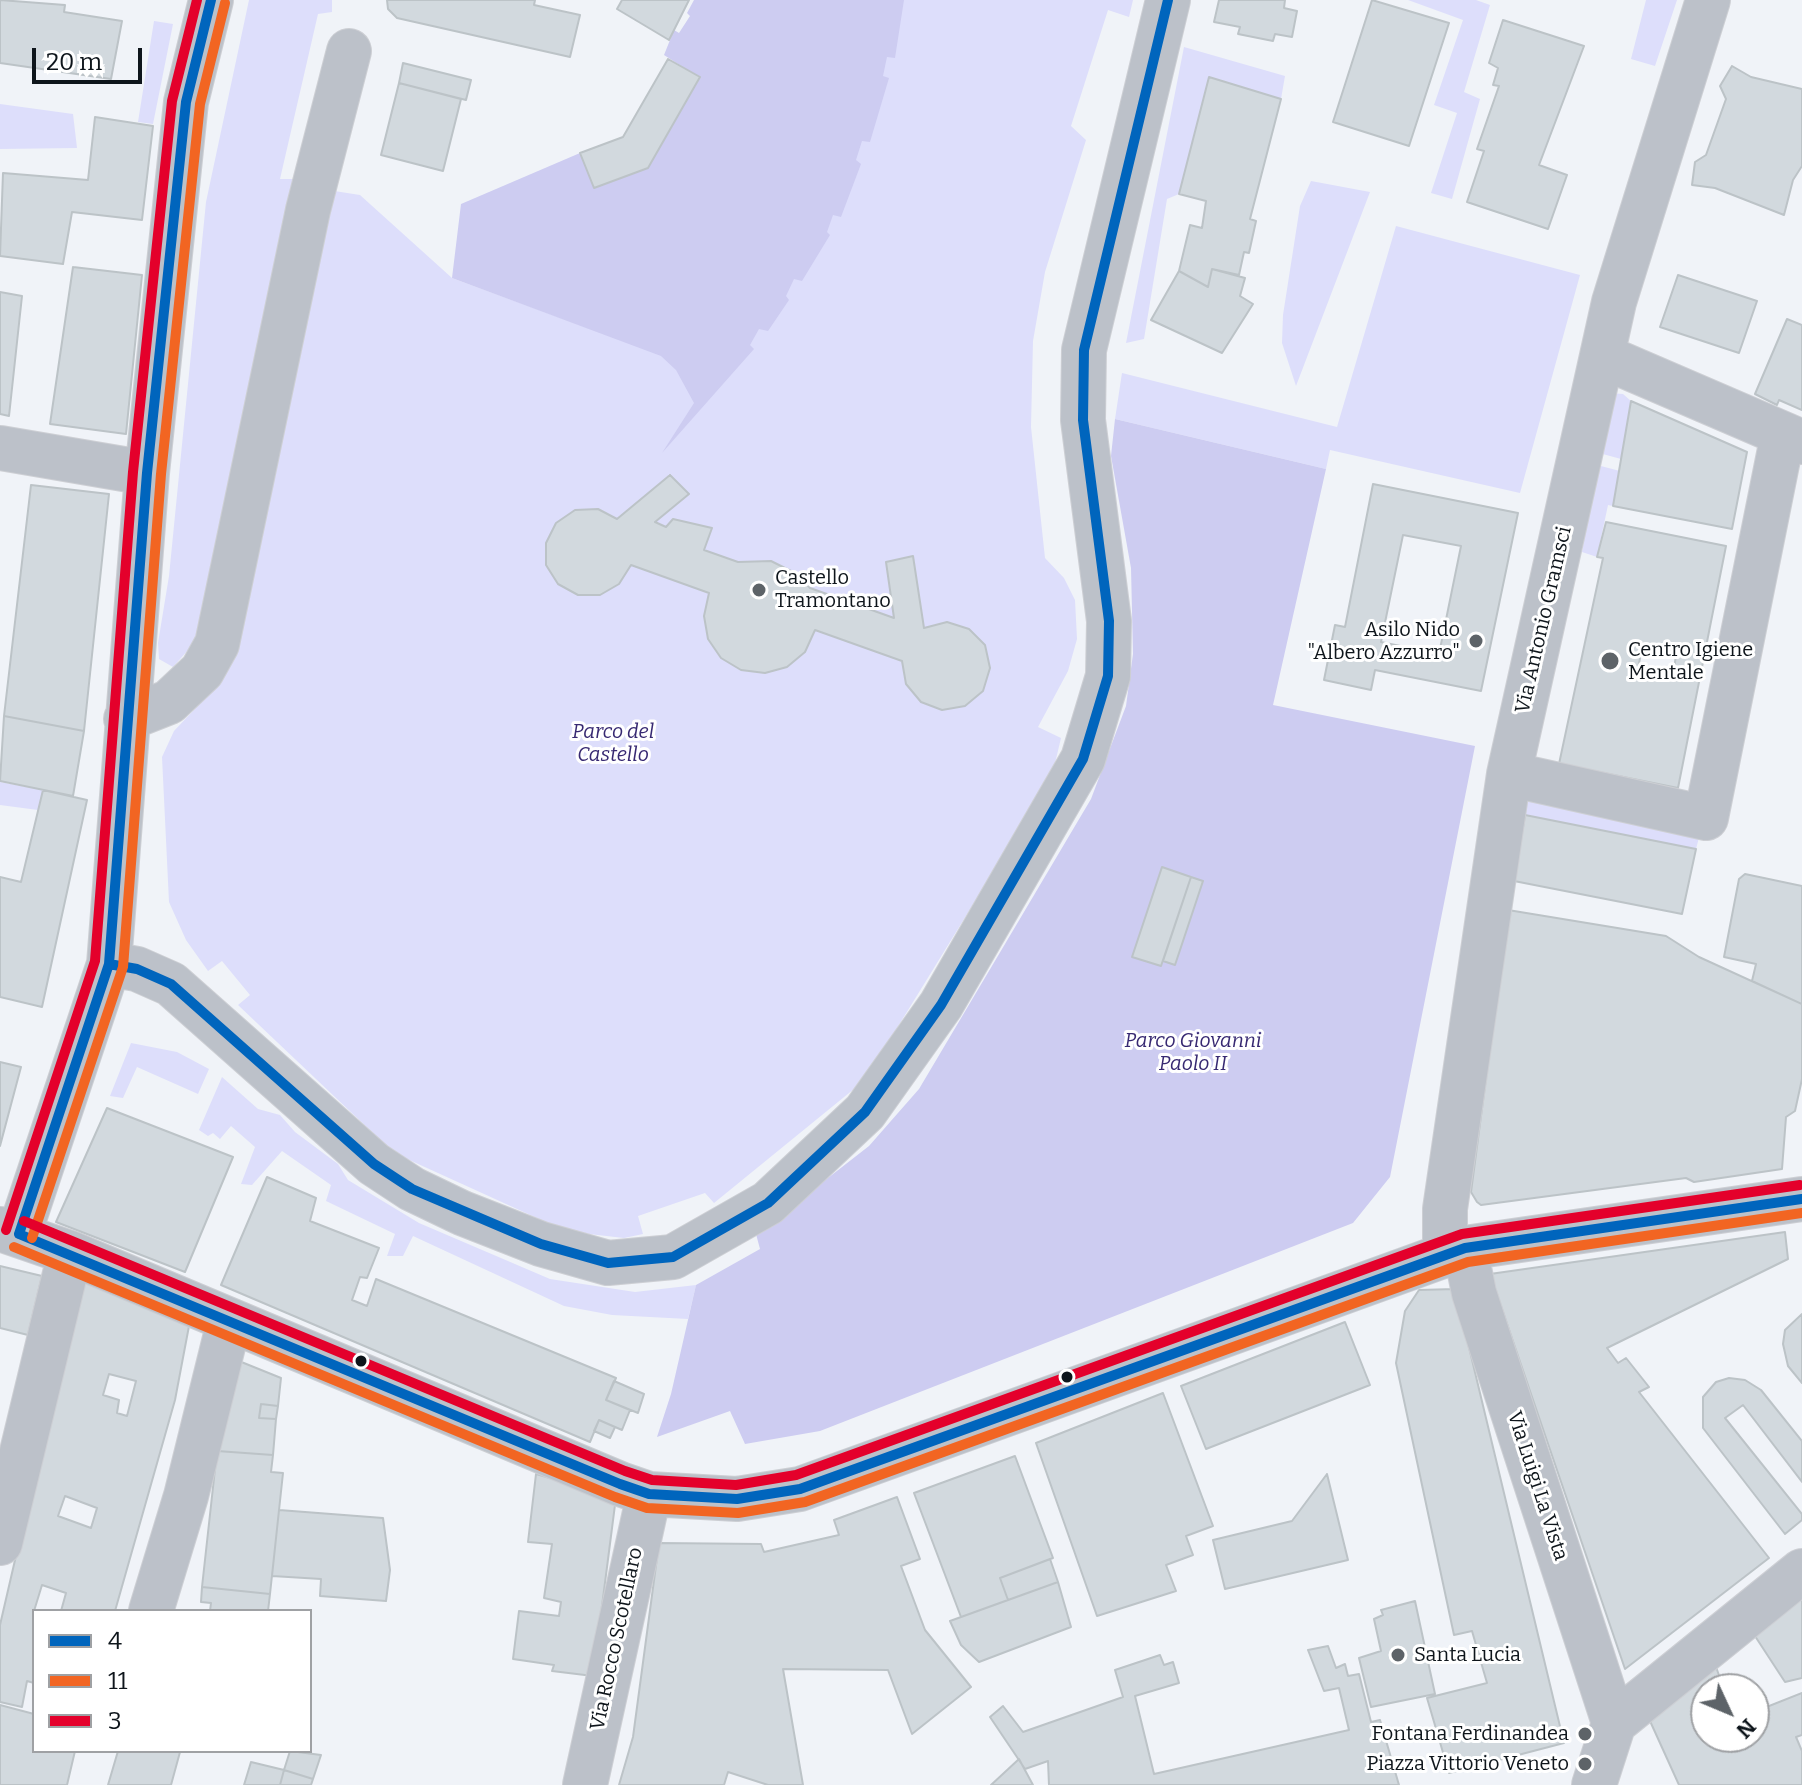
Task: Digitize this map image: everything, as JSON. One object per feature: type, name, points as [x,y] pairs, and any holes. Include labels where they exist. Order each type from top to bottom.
[{"type":"street","points":[[211,0],[186,102],[147,473],[109,964],[10,1232],[70,1253],[229,1322],[649,1494],[737,1499],[800,1489],[1455,1251],[1802,1199]]},
{"type":"street","points":[[109,964],[137,969],[171,984],[374,1164],[412,1189],[462,1213],[541,1244],[608,1263],[673,1257],[768,1203],[865,1112],[941,1005],[1083,759],[1108,676],[1109,621],[1083,420],[1084,350],[1168,0]]},
{"type":"street","name":"Via Antonio Gramsci","points":[[1455,1251],[1445,1209],[1509,774],[1614,302],[1708,0]]},
{"type":"street","points":[[126,719],[169,702],[202,671],[217,644],[308,210],[349,51]]},
{"type":"street","points":[[1509,774],[1706,818],[1792,438],[1602,356]]},
{"type":"street","points":[[0,448],[147,473]]},
{"type":"street","name":"Via Luigi La Vista","points":[[1455,1251],[1474,1293],[1614,1723]]},
{"type":"street","points":[[0,1543],[70,1253]]},
{"type":"street","points":[[152,1609],[186,1496],[229,1322]]},
{"type":"street","name":"Via Rocco Scotellaro","points":[[585,1785],[649,1494]]},
{"type":"street","points":[[177,1609],[186,1496]]},
{"type":"street","points":[[1594,1785],[1614,1723],[1802,1571]]},
{"type":"green space","points":[[249,0],[332,0],[332,12],[318,14],[280,179],[304,179],[197,640],[173,667],[159,659],[158,643],[169,576],[206,202]]},
{"type":"green space","points":[[694,0],[904,0],[895,58],[887,57],[883,76],[889,78],[870,142],[862,141],[856,160],[861,164],[841,217],[833,215],[827,232],[830,235],[802,281],[794,279],[786,296],[789,300],[768,331],[759,329],[750,345],[754,349],[662,453],[694,403],[676,370],[661,356],[452,278],[461,204],[580,153],[594,188],[648,167],[700,78],[664,55],[674,30],[679,33],[690,16],[687,13]]},
{"type":"green space","name":"Parco del Castello","points":[[827,0],[1133,0],[1129,17],[1108,10],[1071,126],[1086,140],[1045,272],[1033,341],[1031,427],[1045,558],[1064,578],[1075,600],[1077,639],[1068,671],[1038,727],[1061,738],[1052,776],[865,1080],[714,1203],[705,1193],[638,1216],[643,1234],[624,1238],[589,1234],[550,1224],[394,1153],[238,1005],[250,995],[222,961],[208,971],[186,940],[169,902],[162,757],[174,731],[208,695],[237,633],[328,190],[360,195],[452,278],[661,355]]},
{"type":"green space","points":[[1408,0],[1476,0],[1490,5],[1464,92],[1480,99],[1452,199],[1431,193],[1457,113],[1434,105],[1463,20]]},
{"type":"green space","points":[[1646,0],[1677,0],[1655,66],[1631,59]]},
{"type":"green space","points":[[154,21],[173,24],[153,124],[138,122]]},
{"type":"green space","points":[[1184,47],[1285,76],[1281,99],[1209,77],[1179,194],[1167,199],[1144,339],[1126,343]]},
{"type":"green space","points":[[0,104],[73,114],[77,148],[0,149]]},
{"type":"green space","points":[[1311,181],[1370,192],[1296,386],[1282,343],[1283,315],[1300,206]]},
{"type":"green space","points":[[1396,226],[1580,275],[1520,493],[1330,450],[1326,469],[1115,419],[1122,373],[1337,427]]},
{"type":"green space","points":[[1610,393],[1623,394],[1631,401],[1621,459],[1599,453]]},
{"type":"green space","name":"Parco Giovanni Paolo II","points":[[1115,419],[1326,469],[1273,705],[1475,746],[1390,1177],[1353,1223],[820,1431],[745,1444],[730,1411],[657,1437],[671,1394],[696,1285],[760,1249],[756,1234],[869,1146],[919,1089],[1091,799],[1126,706],[1133,654],[1131,568],[1111,456]]},
{"type":"green space","points":[[1597,465],[1620,471],[1613,506],[1608,505],[1597,557],[1582,552]]},
{"type":"green space","points":[[0,782],[43,790],[38,810],[0,805]]},
{"type":"green space","points":[[1528,799],[1700,834],[1696,849],[1525,815]]},
{"type":"green space","points":[[131,1043],[177,1052],[209,1069],[198,1094],[137,1067],[123,1098],[110,1096]]},
{"type":"green space","points":[[222,1077],[258,1109],[280,1115],[295,1132],[338,1164],[348,1180],[419,1223],[550,1279],[635,1292],[696,1285],[688,1319],[612,1315],[564,1306],[413,1236],[403,1256],[387,1256],[395,1234],[326,1201],[331,1185],[282,1151],[252,1185],[241,1184],[255,1147],[231,1126],[220,1139],[213,1133],[208,1136],[199,1130]]},
{"type":"building","points":[[0,0],[65,5],[64,12],[122,21],[111,79],[0,63]]},
{"type":"building","points":[[387,0],[535,0],[534,5],[580,15],[570,57],[397,18],[388,9]]},
{"type":"building","points":[[622,0],[689,0],[669,40],[617,9]]},
{"type":"building","points":[[1219,0],[1285,0],[1284,8],[1297,11],[1292,37],[1275,34],[1273,41],[1238,34],[1240,27],[1214,22]]},
{"type":"building","points":[[1372,0],[1449,23],[1409,146],[1333,122]]},
{"type":"building","points":[[1503,20],[1584,46],[1539,165],[1567,175],[1548,229],[1467,202],[1484,151],[1477,149],[1499,86],[1493,85],[1498,68],[1489,63]]},
{"type":"building","points":[[668,59],[700,77],[648,168],[594,188],[580,153],[623,137]]},
{"type":"building","points":[[403,63],[471,80],[466,100],[399,83]]},
{"type":"building","points":[[1732,66],[1751,77],[1802,89],[1802,166],[1793,180],[1784,215],[1715,188],[1692,185],[1695,162],[1706,155],[1726,99],[1720,86]]},
{"type":"building","points":[[1209,77],[1281,99],[1250,219],[1256,221],[1249,253],[1244,252],[1239,275],[1212,269],[1208,287],[1179,271],[1190,225],[1202,228],[1206,201],[1179,194]]},
{"type":"building","points":[[399,83],[461,99],[443,171],[381,155]]},
{"type":"building","points":[[95,117],[153,126],[142,220],[72,212],[63,264],[0,256],[3,173],[88,180]]},
{"type":"building","points":[[73,267],[142,275],[126,434],[50,424]]},
{"type":"building","points":[[1212,269],[1245,278],[1240,296],[1253,304],[1222,353],[1151,320],[1179,271],[1208,287]]},
{"type":"building","points":[[1678,275],[1757,301],[1739,353],[1660,327]]},
{"type":"building","points":[[0,292],[22,296],[9,416],[0,414]]},
{"type":"building","points":[[1787,319],[1802,325],[1802,410],[1779,400],[1777,405],[1755,394]]},
{"type":"building","points":[[1631,401],[1747,452],[1732,529],[1613,506]]},
{"type":"building","name":"Castello Tramontano","points":[[670,475],[689,494],[655,522],[666,527],[673,519],[712,528],[704,550],[738,562],[771,561],[799,575],[810,588],[894,618],[886,562],[913,556],[924,628],[947,622],[969,629],[985,645],[990,668],[983,691],[965,706],[942,710],[921,702],[906,684],[902,661],[815,630],[805,652],[787,667],[765,673],[741,670],[721,658],[708,639],[704,616],[709,593],[631,565],[619,584],[600,595],[578,595],[558,584],[546,565],[546,543],[556,523],[575,510],[598,509],[617,519]]},
{"type":"building","points":[[1373,484],[1518,513],[1481,691],[1375,670],[1371,690],[1324,680],[1335,625],[1345,627]],"holes":[[[1403,535],[1461,546],[1439,654],[1381,642]]]},
{"type":"building","points":[[31,485],[109,494],[84,731],[4,716]]},
{"type":"building","name":"Centro Igiene Mentale","points":[[1606,522],[1726,546],[1678,788],[1559,764],[1603,558],[1597,557]],"holes":[[[1642,649],[1676,655],[1673,676],[1638,668]]]},
{"type":"building","points":[[4,716],[84,731],[73,796],[0,781]]},
{"type":"building","points":[[43,790],[87,800],[42,1007],[0,997],[0,877],[21,882]]},
{"type":"building","points":[[1525,815],[1696,849],[1682,914],[1514,881]]},
{"type":"building","points":[[1162,867],[1191,877],[1161,966],[1132,957]]},
{"type":"building","points":[[1745,874],[1802,886],[1802,1004],[1752,981],[1756,964],[1724,957],[1739,879]]},
{"type":"building","points":[[1191,877],[1203,881],[1175,965],[1163,961]]},
{"type":"building","points":[[1508,910],[1666,936],[1699,957],[1802,1004],[1802,1079],[1795,1111],[1786,1117],[1782,1169],[1694,1182],[1686,1178],[1481,1205],[1477,1202],[1471,1192]]},
{"type":"building","points":[[0,1062],[21,1067],[0,1146]]},
{"type":"building","points":[[107,1108],[233,1157],[185,1272],[56,1222]]},
{"type":"building","points":[[267,1177],[316,1198],[310,1221],[379,1248],[367,1278],[360,1277],[352,1300],[367,1306],[376,1279],[616,1378],[606,1400],[630,1410],[622,1430],[599,1420],[590,1442],[221,1285]]},
{"type":"building","points":[[1785,1232],[1788,1259],[1607,1348],[1618,1363],[1626,1358],[1649,1387],[1639,1392],[1769,1558],[1625,1669],[1490,1274]]},
{"type":"building","points":[[0,1266],[42,1276],[28,1335],[0,1328]]},
{"type":"building","points":[[80,1279],[189,1326],[175,1400],[116,1609],[62,1609],[66,1593],[42,1585],[35,1609],[32,1609],[32,1682],[27,1681],[22,1707],[0,1702],[0,1625]],"holes":[[[109,1374],[136,1381],[127,1416],[117,1413],[119,1400],[103,1395]],[[65,1496],[97,1508],[91,1528],[58,1516]]]},
{"type":"building","points":[[1455,1289],[1564,1743],[1449,1773],[1427,1698],[1487,1683],[1472,1631],[1454,1635],[1396,1363],[1405,1311],[1419,1290]]},
{"type":"building","points":[[1802,1314],[1802,1383],[1788,1366],[1783,1344],[1785,1330]]},
{"type":"building","points":[[1345,1322],[1370,1385],[1206,1449],[1181,1386]]},
{"type":"building","points":[[229,1357],[281,1378],[278,1406],[261,1404],[259,1418],[276,1419],[273,1455],[217,1451]]},
{"type":"building","points":[[1729,1378],[1745,1380],[1761,1390],[1802,1441],[1802,1482],[1743,1405],[1725,1418],[1802,1514],[1802,1520],[1785,1534],[1703,1428],[1703,1397],[1716,1382]]},
{"type":"building","points":[[614,1381],[644,1394],[638,1413],[606,1400]]},
{"type":"building","points":[[1163,1393],[1213,1526],[1186,1536],[1193,1555],[1166,1565],[1176,1591],[1097,1616],[1036,1443]]},
{"type":"building","points":[[261,1404],[278,1406],[276,1419],[259,1418]]},
{"type":"building","points":[[599,1420],[615,1427],[610,1438],[594,1431]]},
{"type":"building","points":[[217,1451],[273,1455],[271,1472],[283,1473],[270,1594],[202,1587]]},
{"type":"building","points":[[1015,1456],[1053,1558],[1000,1578],[1008,1600],[961,1617],[914,1493]]},
{"type":"building","points":[[536,1474],[616,1497],[593,1676],[552,1671],[554,1665],[513,1659],[519,1611],[559,1616],[561,1602],[544,1598],[552,1544],[528,1542]]},
{"type":"building","points":[[1327,1474],[1348,1560],[1225,1589],[1213,1540],[1292,1521]]},
{"type":"building","points":[[897,1497],[920,1559],[901,1566],[925,1630],[971,1687],[912,1734],[888,1670],[783,1669],[803,1785],[768,1785],[728,1772],[724,1785],[619,1785],[633,1737],[659,1543],[761,1544],[764,1552],[839,1535],[834,1520]]},
{"type":"building","points":[[279,1510],[383,1518],[390,1570],[386,1601],[320,1596],[321,1579],[272,1576]]},
{"type":"building","points":[[1050,1559],[1058,1582],[1008,1600],[1000,1578]]},
{"type":"building","points":[[1058,1582],[1071,1627],[979,1662],[961,1645],[950,1621]]},
{"type":"building","points":[[202,1587],[270,1594],[268,1609],[210,1609],[211,1603],[201,1602]]},
{"type":"building","points":[[1802,1595],[1802,1678],[1785,1682],[1753,1633]]},
{"type":"building","name":"Santa Lucia","points":[[1415,1601],[1435,1694],[1371,1707],[1359,1658],[1381,1651],[1374,1619],[1383,1615],[1381,1610]]},
{"type":"building","points":[[1328,1646],[1336,1668],[1345,1664],[1348,1676],[1359,1674],[1371,1722],[1380,1720],[1399,1785],[1049,1785],[1048,1761],[1025,1769],[990,1717],[1003,1706],[1023,1732],[1123,1697],[1115,1670],[1160,1655],[1164,1665],[1173,1662],[1179,1683],[1135,1696],[1154,1774],[1349,1730],[1339,1688],[1324,1691],[1308,1650]]},
{"type":"building","points":[[1690,1688],[1690,1753],[1770,1753],[1770,1706],[1802,1693],[1802,1735],[1796,1737],[1802,1751],[1802,1785],[1679,1785],[1650,1721]]},
{"type":"building","points":[[0,1705],[32,1713],[32,1753],[75,1753],[67,1785],[0,1785]]},
{"type":"building","points":[[117,1753],[180,1753],[171,1785],[108,1785]]},
{"type":"building","points":[[289,1753],[321,1755],[313,1779],[284,1770]]},
{"type":"building","points":[[1019,1759],[1033,1785],[991,1785]]},
{"type":"building","points":[[251,1762],[284,1770],[280,1785],[244,1785]]},
{"type":"building","points":[[284,1770],[313,1779],[311,1785],[280,1785]]},
{"type":"transit line","name":"3","points":[[6,1230],[95,961],[133,472],[172,101],[197,0]]},
{"type":"transit line","name":"4","points":[[19,1234],[109,964],[147,473],[186,102],[211,0]]},
{"type":"transit line","name":"4","points":[[109,964],[137,969],[171,984],[374,1164],[412,1189],[541,1244],[608,1263],[673,1257],[768,1203],[865,1112],[941,1005],[1083,759],[1108,676],[1109,621],[1083,420],[1084,350],[1168,0]]},
{"type":"transit line","name":"11","points":[[32,1238],[123,967],[161,474],[200,104],[225,3]]},
{"type":"transit line","name":"3","points":[[24,1221],[625,1471],[652,1480],[736,1485],[796,1475],[1462,1234],[1800,1185]]},
{"type":"transit line","name":"4","points":[[19,1234],[620,1484],[649,1494],[737,1499],[800,1489],[1465,1248],[1802,1199]]},
{"type":"transit line","name":"11","points":[[14,1247],[615,1497],[647,1508],[738,1513],[805,1502],[1468,1262],[1802,1213]]},
{"type":"place","name":"Castello Tramontano","points":[[759,590]]},
{"type":"place","name":"Asilo Nido \"Albero Azzurro\"","points":[[1476,641]]},
{"type":"place","name":"Centro Igiene Mentale","points":[[1610,661]]},
{"type":"place","name":"Santa Lucia","points":[[1398,1655]]},
{"type":"place","name":"Fontana Ferdinandea","points":[[1585,1734]]},
{"type":"place","name":"Piazza Vittorio Veneto","points":[[1585,1764]]}]
